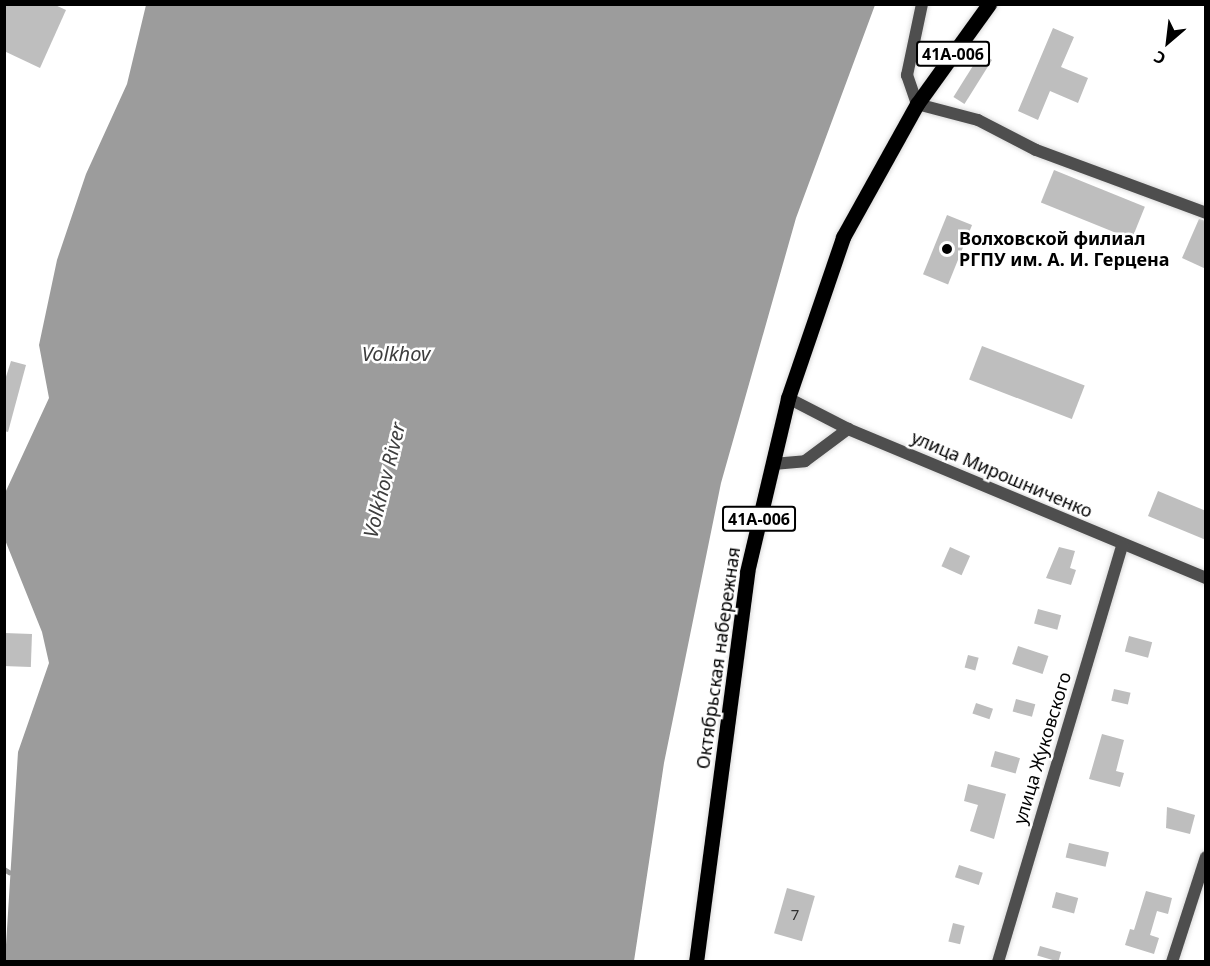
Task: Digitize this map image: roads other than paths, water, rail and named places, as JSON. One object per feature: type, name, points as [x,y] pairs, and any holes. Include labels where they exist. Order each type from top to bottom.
[{"type":"main road","name":"41А-006","points":[[917,104],[989,4]]},
{"type":"main road","name":"Октябрьская набережная","points":[[696,962],[747,572],[788,398],[843,237],[917,104]]},
{"type":"street","points":[[922,4],[907,75],[917,104],[978,120],[1036,150],[1206,213]]},
{"type":"street","name":"улица Мирошниченко","points":[[788,398],[848,429],[1122,545],[1206,578]]},
{"type":"street","points":[[772,464],[805,461],[848,429]]},
{"type":"street","name":"улица Жуковского","points":[[998,962],[1122,545]]},
{"type":"street","points":[[1172,962],[1206,857]]},
{"type":"water","name":"Volkhov","points":[[146,5],[875,5],[796,218],[721,483],[664,763],[634,961],[5,961],[18,752],[49,663],[42,632],[5,540],[5,493],[49,398],[39,345],[57,260],[86,174],[127,84]]},
{"type":"waterway","points":[[4,869],[9,872]]},
{"type":"place","name":"Волховской филиал РГПУ им. А. И. Герцена","points":[[947,249]]},
{"type":"water label","name":"Volkhov River","points":[[384,480]]}]
